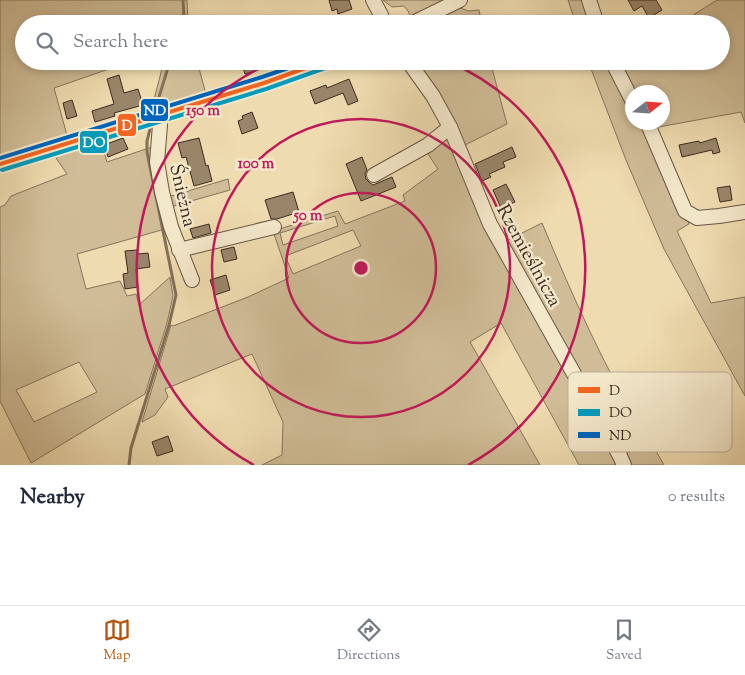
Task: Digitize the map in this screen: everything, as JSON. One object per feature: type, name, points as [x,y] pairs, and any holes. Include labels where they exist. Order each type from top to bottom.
[{"type":"street","points":[[373,0],[381,15]]},
{"type":"street","points":[[429,15],[460,0]]},
{"type":"street","points":[[589,0],[594,15]]},
{"type":"street","points":[[0,164],[302,70]]},
{"type":"street","name":"Rzemieślnicza","points":[[414,70],[433,96],[450,128],[490,224],[573,372]]},
{"type":"street","points":[[617,70],[625,86]]},
{"type":"street","name":"Śnieżna","points":[[160,114],[157,162],[171,227],[192,280]]},
{"type":"street","points":[[374,175],[428,145],[450,128]]},
{"type":"street","points":[[650,130],[685,211],[697,218],[745,212]]},
{"type":"street","points":[[179,250],[274,227]]},
{"type":"street","name":"Rzemieślnicza","points":[[618,452],[624,465]]},
{"type":"shaded area","points":[[0,0],[187,0],[188,15],[15,15],[15,70],[106,70],[54,88],[68,139],[0,159]]},
{"type":"shaded area","points":[[383,0],[448,0],[420,15],[410,15],[404,6],[392,7]]},
{"type":"shaded area","points":[[568,0],[587,0],[591,15],[573,15]]},
{"type":"shaded area","points":[[717,0],[745,0],[745,123],[741,112],[670,125],[670,85],[628,85],[620,70],[730,70],[730,15],[693,15]]},
{"type":"shaded area","points":[[456,7],[469,11],[479,10],[480,15],[438,15]]},
{"type":"shaded area","points":[[162,70],[199,70],[206,94],[151,111]]},
{"type":"shaded area","points":[[416,70],[492,70],[507,124],[461,147]]},
{"type":"shaded area","points":[[591,70],[614,70],[625,92],[625,130],[647,130],[686,215],[689,224],[677,231],[711,303],[745,297],[745,396],[664,249],[626,160]]},
{"type":"shaded area","points":[[449,135],[573,372],[568,372],[568,445],[501,323],[470,342],[540,465],[262,465],[282,455],[283,422],[252,354],[165,389],[168,397],[155,415],[142,422],[171,325],[173,326],[248,297],[289,278],[273,231],[338,211],[345,224],[405,201],[403,195],[438,169],[426,151]],"holes":[[[335,216],[338,226],[283,245],[280,233]],[[353,230],[361,246],[293,274],[286,258],[288,255]]]},
{"type":"shaded area","points":[[100,138],[107,162],[155,146],[165,229],[77,254],[86,289],[120,281],[127,296],[136,294],[139,305],[170,277],[173,296],[167,323],[145,394],[31,463],[0,401],[0,207],[5,205],[11,196],[67,174],[54,155]],"holes":[[[79,362],[97,392],[34,422],[16,390]]]},
{"type":"shaded area","points":[[228,179],[230,190],[170,207],[165,196],[182,195],[188,191]]},
{"type":"shaded area","points":[[542,223],[591,334],[610,372],[579,372],[504,242]]},
{"type":"shaded area","points":[[572,452],[614,452],[621,465],[579,465]]},
{"type":"shaded area","points":[[628,452],[657,452],[664,465],[629,465]]},
{"type":"building","points":[[329,0],[349,0],[352,9],[338,14],[337,9],[332,11]]},
{"type":"building","points":[[628,0],[656,0],[662,10],[654,15],[647,15],[642,6],[634,11]]},
{"type":"building","points":[[244,70],[258,70],[245,74]]},
{"type":"building","points":[[119,75],[124,93],[138,89],[143,105],[114,113],[115,116],[95,122],[92,111],[114,104],[107,79]]},
{"type":"building","points":[[349,79],[358,101],[348,105],[343,93],[315,104],[310,91],[326,85],[327,88]]},
{"type":"building","points":[[72,100],[77,116],[67,119],[63,103]]},
{"type":"building","points":[[252,112],[258,128],[242,134],[238,121],[243,119],[242,116]]},
{"type":"building","points":[[123,138],[128,149],[108,157],[104,145]]},
{"type":"building","points":[[199,138],[212,181],[194,186],[186,157],[182,158],[178,143]]},
{"type":"building","points":[[716,138],[720,152],[713,154],[712,150],[682,157],[679,145],[699,141],[700,143]]},
{"type":"building","points":[[512,147],[516,157],[503,162],[505,167],[489,174],[491,177],[482,181],[475,164]]},
{"type":"building","points":[[362,157],[367,170],[365,174],[366,179],[369,182],[373,185],[392,177],[396,187],[361,201],[346,164]]},
{"type":"building","points":[[506,184],[515,202],[501,208],[493,190]]},
{"type":"building","points":[[730,186],[732,200],[720,202],[717,188]]},
{"type":"building","points":[[293,192],[299,212],[271,219],[265,200]]},
{"type":"building","points":[[209,224],[211,233],[193,238],[190,229]]},
{"type":"building","points":[[234,247],[237,259],[224,262],[221,250]]},
{"type":"building","points":[[137,250],[138,254],[148,253],[150,267],[136,269],[138,287],[125,289],[123,274],[128,273],[125,251]]},
{"type":"building","points":[[226,275],[230,290],[215,295],[210,280]]},
{"type":"building","points":[[168,436],[173,451],[157,456],[152,442]]},
{"type":"waterway","points":[[183,0],[184,15]]},
{"type":"waterway","points":[[155,110],[167,70]]},
{"type":"waterway","points":[[129,465],[131,448],[169,325],[176,295],[147,152],[147,141],[151,125]]},
{"type":"transit line","name":"ND","points":[[0,158],[283,70]]},
{"type":"transit line","name":"D","points":[[0,164],[264,83],[300,70]]},
{"type":"transit line","name":"DO","points":[[2,170],[266,89],[320,70]]}]
